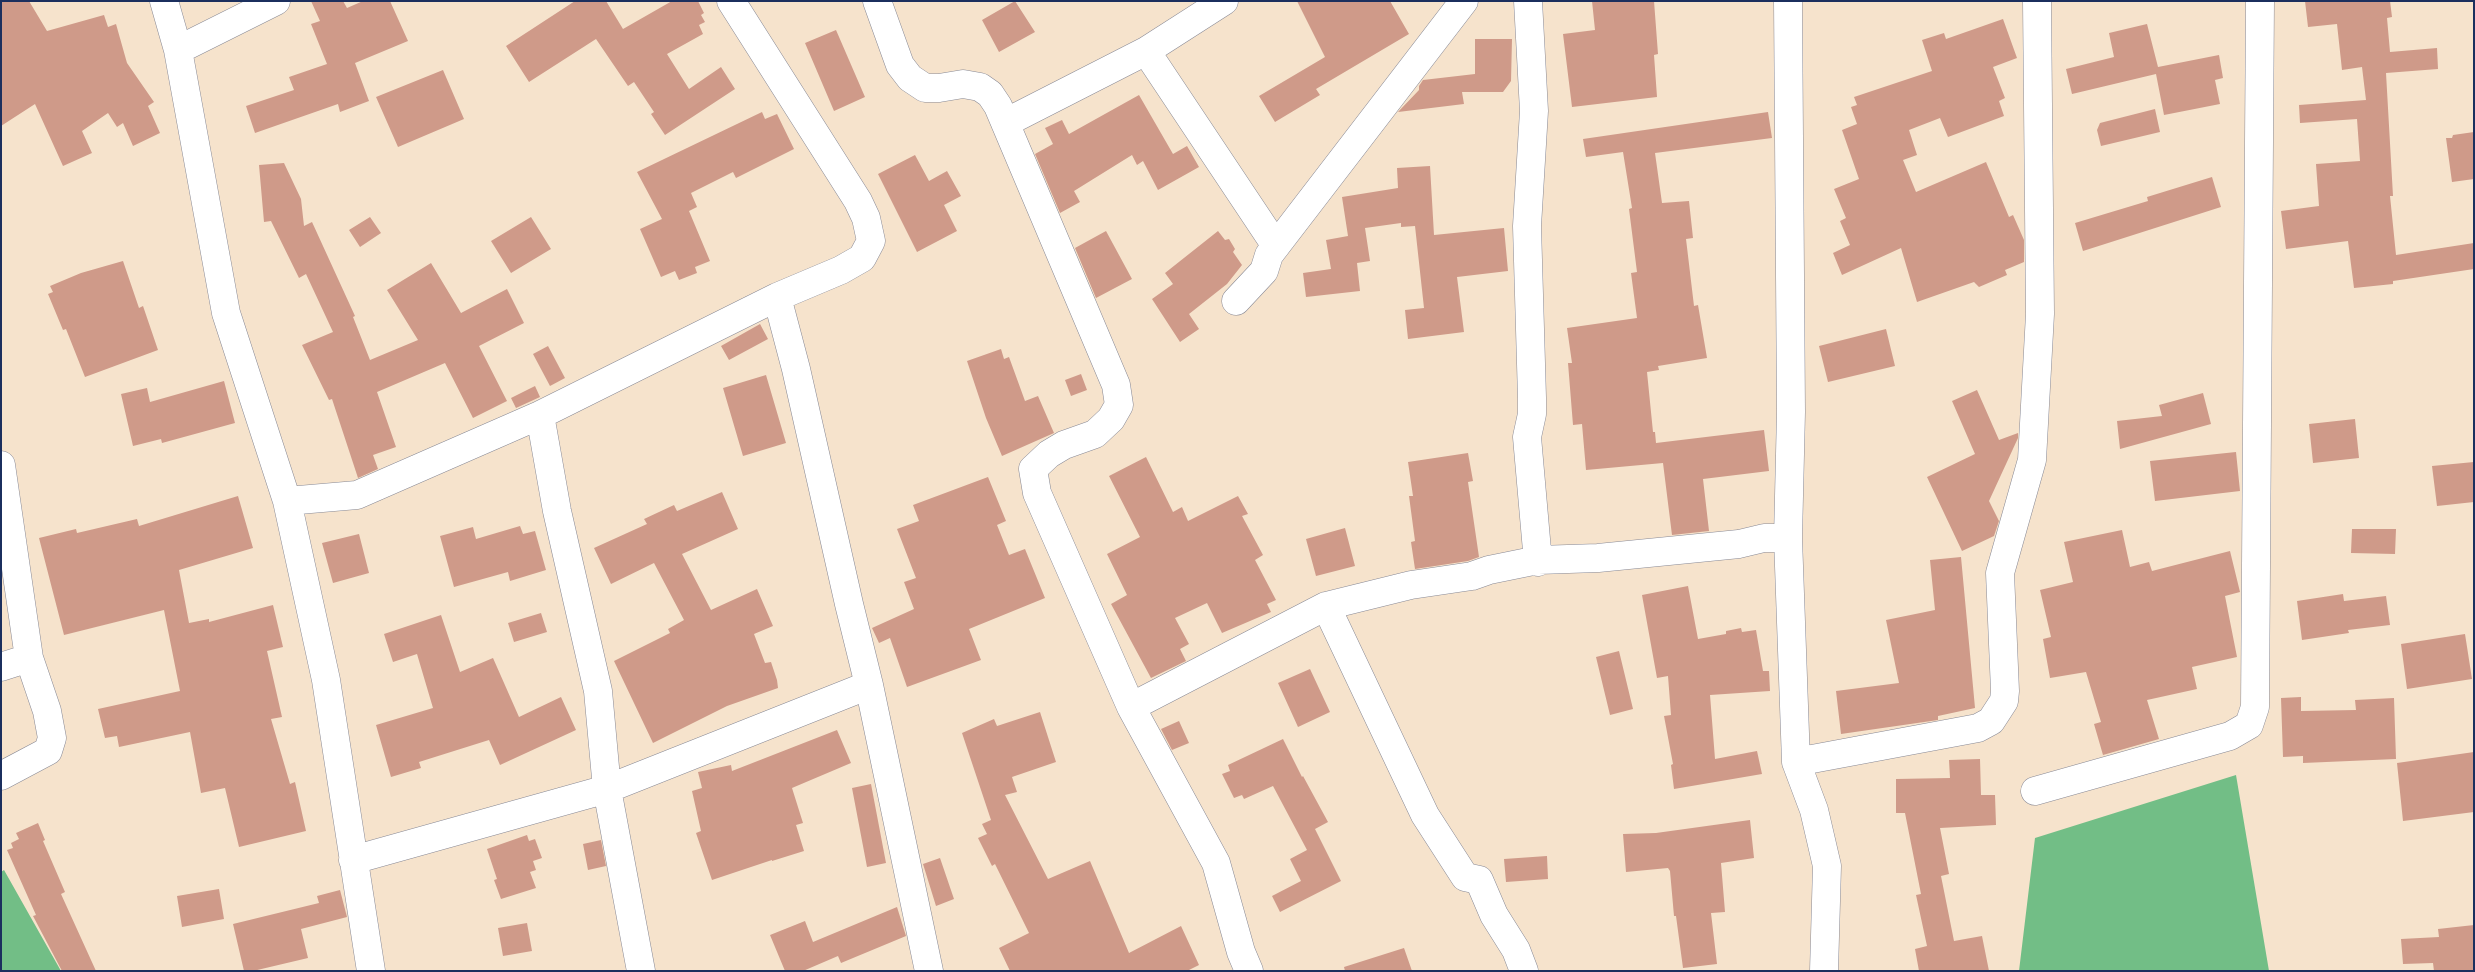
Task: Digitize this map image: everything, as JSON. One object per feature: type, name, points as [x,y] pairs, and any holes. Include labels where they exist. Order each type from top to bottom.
[{"type":"street","points":[[164,1],[178,50],[226,313],[287,501],[326,680],[350,825],[353,860],[370,971]]},
{"type":"street","points":[[178,50],[276,1]]},
{"type":"street","points":[[287,501],[357,495],[540,415],[777,297],[841,270],[862,258],[871,241],[866,218],[858,201],[731,1]]},
{"type":"street","points":[[877,1],[900,65],[910,78],[925,88],[939,88],[962,84],[980,87],[990,94],[1005,123],[1116,385],[1119,405],[1111,419],[1095,434],[1064,445],[1049,454],[1033,469],[1037,492],[1132,707],[1216,863],[1241,952],[1249,971]]},
{"type":"street","points":[[1005,123],[1146,51],[1224,1]]},
{"type":"street","points":[[1528,1],[1534,111],[1526,263],[1530,303],[1532,414],[1527,437],[1538,562]]},
{"type":"street","points":[[1788,1],[1791,412],[1788,538],[1796,762],[1814,810],[1828,866],[1824,971]]},
{"type":"street","points":[[1796,762],[1978,728],[1991,721],[2004,701],[2000,573],[2032,460],[2040,314],[2037,1]]},
{"type":"street","points":[[2035,791],[2230,736],[2249,725],[2255,707],[2260,1]]},
{"type":"street","points":[[1236,300],[1264,271],[1269,255],[1461,2]]},
{"type":"street","points":[[1146,51],[1276,246]]},
{"type":"street","points":[[777,297],[796,369],[869,685],[929,971]]},
{"type":"street","points":[[540,415],[557,511],[598,691],[607,789],[641,971]]},
{"type":"street","points":[[1,465],[29,658],[47,712],[52,738],[48,751],[1,776]]},
{"type":"street","points":[[1132,707],[1326,606],[1411,585],[1472,576],[1489,570],[1538,562],[1739,544],[1780,536],[1788,538]]},
{"type":"street","points":[[1326,606],[1425,816],[1465,877],[1480,880],[1494,915],[1516,950],[1524,971]]},
{"type":"street","points":[[1,667],[29,658]]},
{"type":"street","points":[[353,860],[607,789],[869,685]]},
{"type":"green space","points":[[2236,775],[2269,971],[2019,971],[2035,838]]},
{"type":"green space","points":[[4,870],[61,971],[1,971],[1,872]]},
{"type":"building","points":[[1,1],[29,1],[47,31],[104,15],[108,27],[116,24],[127,63],[154,102],[148,106],[160,133],[133,146],[123,123],[117,127],[108,113],[82,131],[92,153],[63,166],[35,104],[1,126]]},
{"type":"building","points":[[311,1],[343,1],[347,8],[363,1],[390,1],[408,41],[355,63],[369,101],[340,112],[338,104],[255,133],[246,106],[294,90],[289,77],[327,64],[311,24],[320,21]]},
{"type":"building","points":[[575,1],[606,1],[623,29],[672,1],[698,1],[704,13],[701,15],[705,22],[699,25],[703,34],[667,54],[689,89],[721,67],[735,89],[665,135],[651,114],[654,112],[634,82],[628,86],[596,39],[529,82],[506,46]]},
{"type":"building","points":[[1015,1],[1035,32],[999,52],[982,20]]},
{"type":"building","points":[[1297,1],[1390,1],[1409,34],[1316,89],[1320,95],[1275,122],[1259,96],[1325,57]]},
{"type":"building","points":[[1592,1],[1654,1],[1658,54],[1654,55],[1657,97],[1572,107],[1563,34],[1595,30]]},
{"type":"building","points":[[2305,1],[2390,1],[2392,17],[2387,18],[2390,52],[2437,48],[2438,69],[2386,73],[2393,196],[2390,196],[2396,255],[2474,243],[2474,269],[2393,281],[2393,284],[2354,288],[2348,241],[2286,249],[2281,211],[2319,206],[2316,164],[2360,161],[2357,119],[2300,123],[2299,105],[2366,100],[2362,67],[2342,70],[2337,24],[2308,27]]},
{"type":"building","points":[[2003,19],[2017,58],[1993,67],[2005,98],[1999,101],[2004,116],[1948,137],[1940,118],[1909,130],[1917,155],[1903,160],[1916,192],[1986,162],[2009,217],[2013,215],[2024,240],[2024,262],[2005,270],[2007,275],[1979,287],[1974,282],[1917,302],[1901,248],[1842,275],[1833,253],[1850,245],[1840,221],[1846,218],[1834,189],[1859,179],[1842,130],[1857,124],[1851,107],[1857,105],[1854,97],[1932,71],[1922,40],[1944,33],[1946,39]]},
{"type":"building","points":[[2147,24],[2158,67],[2219,55],[2223,78],[2215,80],[2220,104],[2164,115],[2156,74],[2072,94],[2066,69],[2114,57],[2109,33]]},
{"type":"building","points":[[836,30],[865,97],[834,111],[805,43]]},
{"type":"building","points":[[1475,39],[1512,39],[1511,81],[1503,92],[1462,92],[1464,104],[1398,112],[1419,90],[1423,80],[1475,74]]},
{"type":"building","points":[[443,70],[464,119],[398,147],[376,97]]},
{"type":"building","points":[[1139,95],[1173,154],[1187,146],[1199,167],[1158,190],[1143,161],[1137,165],[1132,155],[1074,191],[1080,202],[1060,213],[1035,154],[1053,144],[1045,128],[1062,120],[1069,134]]},
{"type":"building","points":[[2155,109],[2160,132],[2101,146],[2097,130],[2100,123]]},
{"type":"building","points":[[762,112],[765,119],[777,114],[794,149],[736,178],[733,172],[691,193],[697,207],[689,211],[710,261],[695,267],[697,273],[679,280],[675,271],[661,277],[640,229],[662,219],[637,172]]},
{"type":"building","points":[[1768,112],[1772,138],[1655,153],[1662,203],[1689,201],[1693,238],[1686,239],[1694,306],[1698,305],[1707,358],[1658,366],[1659,370],[1647,372],[1653,432],[1655,432],[1656,443],[1764,430],[1769,471],[1703,479],[1709,531],[1672,535],[1663,463],[1586,470],[1582,424],[1573,425],[1568,363],[1572,363],[1567,328],[1637,318],[1631,273],[1637,272],[1629,209],[1632,208],[1623,152],[1586,157],[1583,139]]},
{"type":"building","points":[[2474,132],[2474,179],[2452,182],[2446,138]]},
{"type":"building","points":[[915,155],[929,181],[947,171],[961,196],[944,205],[957,231],[917,252],[878,174]]},
{"type":"building","points":[[284,163],[301,199],[304,226],[312,222],[355,316],[353,317],[370,360],[418,340],[387,290],[431,263],[461,313],[507,289],[524,323],[479,346],[507,401],[473,418],[445,363],[377,392],[396,447],[373,455],[378,469],[358,478],[332,399],[329,400],[302,345],[333,332],[306,274],[299,278],[271,221],[264,222],[259,165]]},
{"type":"building","points":[[1430,166],[1434,235],[1504,228],[1508,271],[1457,277],[1464,332],[1408,339],[1405,310],[1424,308],[1415,226],[1401,227],[1401,223],[1365,228],[1370,261],[1357,263],[1360,291],[1306,297],[1303,273],[1331,269],[1326,240],[1348,236],[1342,197],[1398,188],[1397,168]]},
{"type":"building","points":[[2212,177],[2221,207],[2083,251],[2075,223],[2148,201],[2147,197]]},
{"type":"building","points":[[370,217],[381,233],[360,247],[349,230]]},
{"type":"building","points":[[531,217],[551,249],[511,273],[491,241]]},
{"type":"building","points":[[1106,231],[1132,279],[1096,298],[1075,248]]},
{"type":"building","points":[[1218,231],[1225,240],[1229,239],[1235,249],[1233,252],[1242,265],[1227,284],[1189,314],[1199,329],[1180,342],[1152,299],[1173,284],[1165,273]]},
{"type":"building","points":[[123,261],[139,308],[143,306],[158,350],[85,377],[66,329],[63,330],[48,294],[53,292],[50,286],[81,273]]},
{"type":"building","points":[[760,324],[768,339],[729,360],[721,346]]},
{"type":"building","points":[[1886,329],[1895,366],[1828,382],[1819,346]]},
{"type":"building","points":[[548,346],[565,378],[550,386],[533,354]]},
{"type":"building","points":[[1001,349],[1004,359],[1009,357],[1025,401],[1038,396],[1054,433],[1002,456],[986,418],[967,361]]},
{"type":"building","points":[[1081,374],[1087,390],[1071,396],[1065,380]]},
{"type":"building","points":[[766,375],[786,443],[743,456],[723,388]]},
{"type":"building","points":[[224,381],[235,423],[162,443],[161,439],[133,446],[121,394],[147,388],[150,402]]},
{"type":"building","points":[[535,386],[540,397],[516,408],[511,398]]},
{"type":"building","points":[[1977,390],[1999,440],[2018,433],[2018,438],[1989,501],[1999,521],[1994,536],[1962,551],[1927,477],[1975,454],[1952,401]]},
{"type":"building","points":[[2203,393],[2211,424],[2120,449],[2117,421],[2162,416],[2159,405]]},
{"type":"building","points":[[2355,419],[2359,458],[2313,463],[2309,424]]},
{"type":"building","points":[[2236,452],[2240,491],[2155,501],[2150,461]]},
{"type":"building","points":[[1468,453],[1473,481],[1468,482],[1479,557],[1468,561],[1415,569],[1411,542],[1415,541],[1409,496],[1413,496],[1408,462]]},
{"type":"building","points":[[1146,457],[1173,512],[1182,507],[1188,521],[1238,496],[1248,514],[1242,516],[1263,555],[1255,560],[1276,600],[1267,604],[1271,612],[1222,633],[1207,603],[1175,618],[1189,644],[1180,649],[1186,661],[1151,678],[1111,604],[1127,595],[1107,554],[1140,537],[1109,476]]},
{"type":"building","points":[[2474,462],[2474,502],[2437,506],[2432,466]]},
{"type":"building","points":[[988,477],[1006,521],[997,525],[1009,555],[1025,549],[1045,598],[969,629],[981,660],[907,687],[890,638],[879,643],[872,628],[914,609],[904,582],[916,578],[897,529],[919,521],[913,505]]},
{"type":"building","points":[[722,492],[738,529],[682,554],[711,610],[757,589],[773,626],[754,634],[765,663],[771,662],[778,688],[727,706],[653,743],[614,661],[670,633],[668,629],[684,620],[654,563],[611,584],[594,548],[647,524],[644,519],[674,505],[677,511]]},
{"type":"building","points":[[238,496],[253,548],[179,570],[189,623],[209,619],[209,622],[273,605],[283,647],[267,651],[282,717],[271,719],[290,784],[295,782],[306,831],[239,847],[225,788],[201,793],[190,732],[119,747],[117,736],[105,738],[98,709],[180,691],[164,610],[64,635],[39,538],[76,529],[77,533],[137,519],[139,526]]},
{"type":"building","points":[[520,526],[523,534],[535,531],[546,570],[510,581],[508,572],[454,587],[440,536],[473,527],[476,539]]},
{"type":"building","points":[[1345,528],[1355,566],[1316,576],[1306,539]]},
{"type":"building","points":[[2352,529],[2396,529],[2395,554],[2351,553]]},
{"type":"building","points":[[2122,530],[2130,567],[2149,562],[2152,571],[2230,551],[2240,592],[2225,596],[2237,657],[2192,667],[2197,689],[2147,700],[2159,739],[2103,755],[2094,724],[2101,722],[2086,672],[2050,678],[2043,639],[2051,637],[2040,590],[2073,582],[2064,542]]},
{"type":"building","points":[[359,534],[369,573],[333,583],[322,543]]},
{"type":"building","points":[[1961,557],[1975,708],[1938,716],[1938,720],[1841,734],[1836,691],[1899,683],[1886,620],[1935,610],[1930,560]]},
{"type":"building","points":[[1688,586],[1698,639],[1726,634],[1726,631],[1741,628],[1742,632],[1756,630],[1763,671],[1769,671],[1770,691],[1710,695],[1715,759],[1757,751],[1762,774],[1674,789],[1671,765],[1673,764],[1664,716],[1671,715],[1668,676],[1657,678],[1642,595]]},
{"type":"building","points":[[2343,594],[2344,601],[2386,596],[2390,625],[2348,630],[2349,633],[2302,640],[2297,601]]},
{"type":"building","points":[[541,613],[547,632],[514,642],[508,623]]},
{"type":"building","points":[[441,615],[460,672],[493,658],[519,717],[561,697],[576,730],[500,765],[489,740],[419,762],[421,768],[391,777],[376,725],[433,708],[417,654],[393,662],[384,634]]},
{"type":"building","points":[[2465,634],[2472,679],[2407,689],[2401,644]]},
{"type":"building","points":[[1619,651],[1633,709],[1610,715],[1596,657]]},
{"type":"building","points":[[1310,669],[1330,712],[1298,727],[1278,683]]},
{"type":"building","points":[[2301,697],[2301,711],[2356,710],[2355,700],[2394,698],[2396,759],[2303,763],[2303,756],[2283,757],[2281,698]]},
{"type":"building","points":[[1040,712],[1056,762],[1012,777],[1017,792],[1005,795],[1048,879],[1090,861],[1129,953],[1181,926],[1199,965],[1187,971],[1010,971],[999,948],[1029,933],[995,864],[992,866],[978,838],[987,834],[982,824],[991,820],[962,733],[994,719],[997,726]]},
{"type":"building","points":[[1179,721],[1189,743],[1172,750],[1161,729]]},
{"type":"building","points":[[837,730],[851,763],[792,788],[803,823],[796,825],[804,851],[712,880],[696,833],[701,831],[692,791],[702,788],[698,772],[731,765],[732,771]]},
{"type":"building","points":[[1283,739],[1328,822],[1315,829],[1341,881],[1280,912],[1272,896],[1301,881],[1290,859],[1307,850],[1273,786],[1244,799],[1242,795],[1234,798],[1222,774],[1230,771],[1228,765]]},
{"type":"building","points":[[2474,752],[2474,812],[2403,821],[2397,763]]},
{"type":"building","points":[[1980,759],[1981,795],[1995,795],[1996,825],[1940,828],[1949,874],[1941,876],[1954,941],[1982,936],[1989,971],[1919,971],[1915,949],[1927,946],[1916,895],[1921,894],[1905,813],[1896,813],[1896,779],[1950,778],[1949,760]]},
{"type":"building","points":[[871,784],[886,863],[867,867],[852,788]]},
{"type":"building","points":[[1750,820],[1754,858],[1721,863],[1725,912],[1711,913],[1717,964],[1683,968],[1676,916],[1674,916],[1670,871],[1668,868],[1626,872],[1623,834],[1656,833]]},
{"type":"building","points":[[38,823],[45,840],[43,841],[65,892],[61,894],[96,971],[62,971],[33,916],[36,915],[7,850],[13,848],[11,843],[19,839],[16,833]]},
{"type":"building","points":[[527,835],[529,841],[535,839],[542,858],[533,861],[536,870],[530,872],[536,888],[501,899],[494,880],[497,879],[487,849]]},
{"type":"building","points":[[601,840],[606,866],[588,870],[583,844]]},
{"type":"building","points":[[1547,856],[1548,879],[1506,882],[1504,859]]},
{"type":"building","points":[[940,858],[954,899],[936,906],[923,864]]},
{"type":"building","points":[[219,889],[224,919],[182,927],[177,896]]},
{"type":"building","points":[[340,890],[347,917],[301,929],[308,958],[253,971],[244,971],[233,924],[319,903],[317,896]]},
{"type":"building","points":[[897,907],[906,936],[841,963],[838,956],[803,971],[785,971],[770,935],[805,921],[813,942]]},
{"type":"building","points":[[527,923],[532,951],[503,956],[498,928]]},
{"type":"building","points":[[2474,925],[2474,971],[2434,971],[2433,963],[2403,964],[2401,939],[2439,937],[2438,929]]},
{"type":"building","points":[[1404,948],[1412,971],[1345,971],[1344,967]]}]
